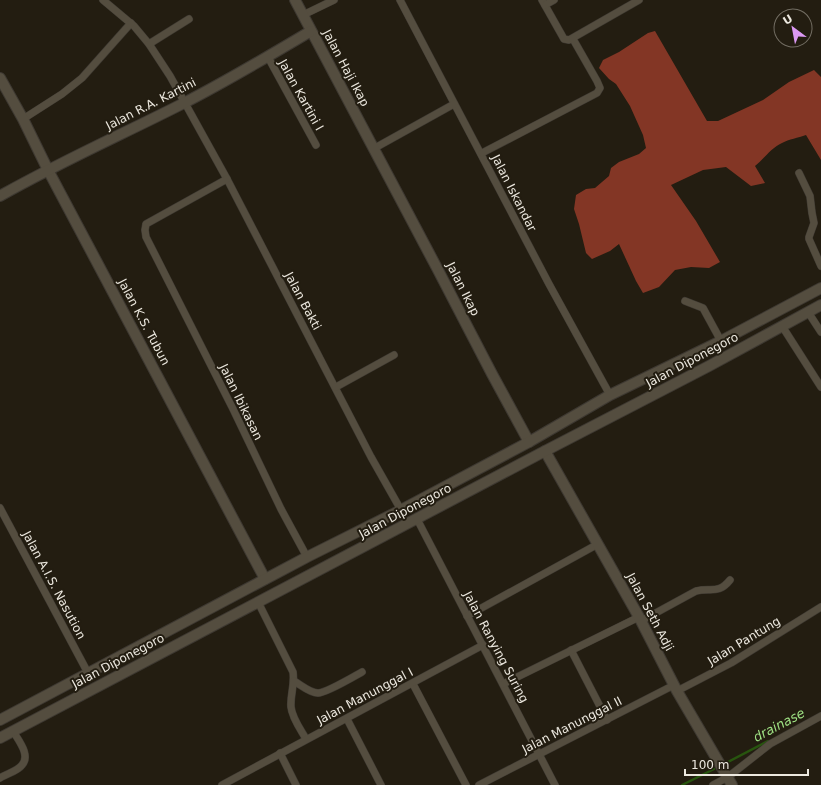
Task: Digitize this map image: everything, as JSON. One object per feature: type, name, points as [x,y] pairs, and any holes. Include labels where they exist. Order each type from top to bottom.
[{"type":"main road","name":"Jalan Haji Ikap","points":[[295,0],[373,149]]},
{"type":"main road","name":"Jalan R.A. Kartini","points":[[0,196],[48,170],[185,102],[268,57],[311,31]]},
{"type":"main road","name":"Jalan K.S. Tubun","points":[[0,78],[265,579]]},
{"type":"main road","name":"Jalan Ikap","points":[[373,149],[529,442]]},
{"type":"main road","name":"Jalan Diponegoro","points":[[0,720],[177,625],[401,510],[529,442],[610,395],[721,341],[821,288]]},
{"type":"main road","name":"Jalan Diponegoro","points":[[0,738],[709,366],[821,305]]},
{"type":"main road","points":[[700,351],[709,366]]},
{"type":"main road","points":[[663,369],[672,385]]},
{"type":"main road","name":"Jalan Seth Adji","points":[[545,451],[640,619],[676,688],[727,776]]},
{"type":"main road","points":[[177,625],[185,640]]},
{"type":"street","name":"Jalan Bakti","points":[[103,0],[131,23],[150,44],[185,102],[336,387],[371,457],[401,510]]},
{"type":"street","points":[[303,15],[334,0]]},
{"type":"street","name":"Jalan Iskandar","points":[[400,0],[454,104],[482,153],[549,284],[610,395]]},
{"type":"street","points":[[554,0],[544,2],[564,39],[569,40],[639,0]]},
{"type":"street","points":[[150,44],[189,19]]},
{"type":"street","points":[[23,120],[62,94],[82,78],[131,23]]},
{"type":"street","points":[[482,153],[597,93],[600,88],[597,80],[573,38]]},
{"type":"street","name":"Jalan Kartini I","points":[[268,57],[316,144]]},
{"type":"street","points":[[373,149],[454,104]]},
{"type":"street","points":[[798,173],[810,196],[814,223],[809,240],[821,266]]},
{"type":"street","name":"Jalan Ibikasan","points":[[227,179],[146,224],[146,237],[233,409],[281,509],[307,557]]},
{"type":"street","points":[[686,301],[703,308],[721,341]]},
{"type":"street","points":[[808,312],[821,332]]},
{"type":"street","points":[[782,326],[821,387]]},
{"type":"street","points":[[336,387],[394,355]]},
{"type":"street","name":"Jalan A.I.S. Nasution","points":[[0,508],[88,673]]},
{"type":"street","name":"Jalan Ranying Suring","points":[[417,518],[555,785]]},
{"type":"street","points":[[467,616],[598,544]]},
{"type":"street","points":[[503,684],[696,591],[718,590],[726,585],[730,580]]},
{"type":"street","points":[[258,602],[293,672],[294,681],[291,708],[306,739]]},
{"type":"street","name":"Jalan Pantung","points":[[676,688],[731,663],[821,607]]},
{"type":"street","name":"Jalan Manunggal I","points":[[222,785],[306,739],[413,684],[483,645]]},
{"type":"street","points":[[572,650],[606,720]]},
{"type":"street","points":[[294,681],[309,690],[318,693],[326,691],[362,672]]},
{"type":"street","points":[[413,684],[466,785]]},
{"type":"street","name":"Jalan Manunggal II","points":[[479,785],[606,720],[676,688]]},
{"type":"street","points":[[713,785],[770,744],[821,716]]},
{"type":"street","points":[[347,719],[381,785]]},
{"type":"street","points":[[0,778],[22,766],[26,757],[24,750],[13,731]]},
{"type":"street","points":[[280,753],[296,785]]},
{"type":"shaded area","points":[[655,31],[707,121],[718,121],[763,100],[789,82],[814,70],[821,77],[821,160],[806,135],[788,140],[778,145],[755,166],[765,183],[751,186],[726,167],[703,170],[671,185],[696,221],[720,262],[709,268],[691,267],[675,270],[659,287],[643,293],[619,244],[610,251],[592,259],[586,253],[574,209],[576,195],[586,189],[595,188],[609,176],[611,168],[619,162],[639,154],[646,148],[643,135],[630,106],[616,84],[599,68],[603,60],[619,52],[648,33]]},
{"type":"waterway","name":"drainase","points":[[724,764],[768,741]]},
{"type":"waterway","points":[[682,785],[714,769]]}]
